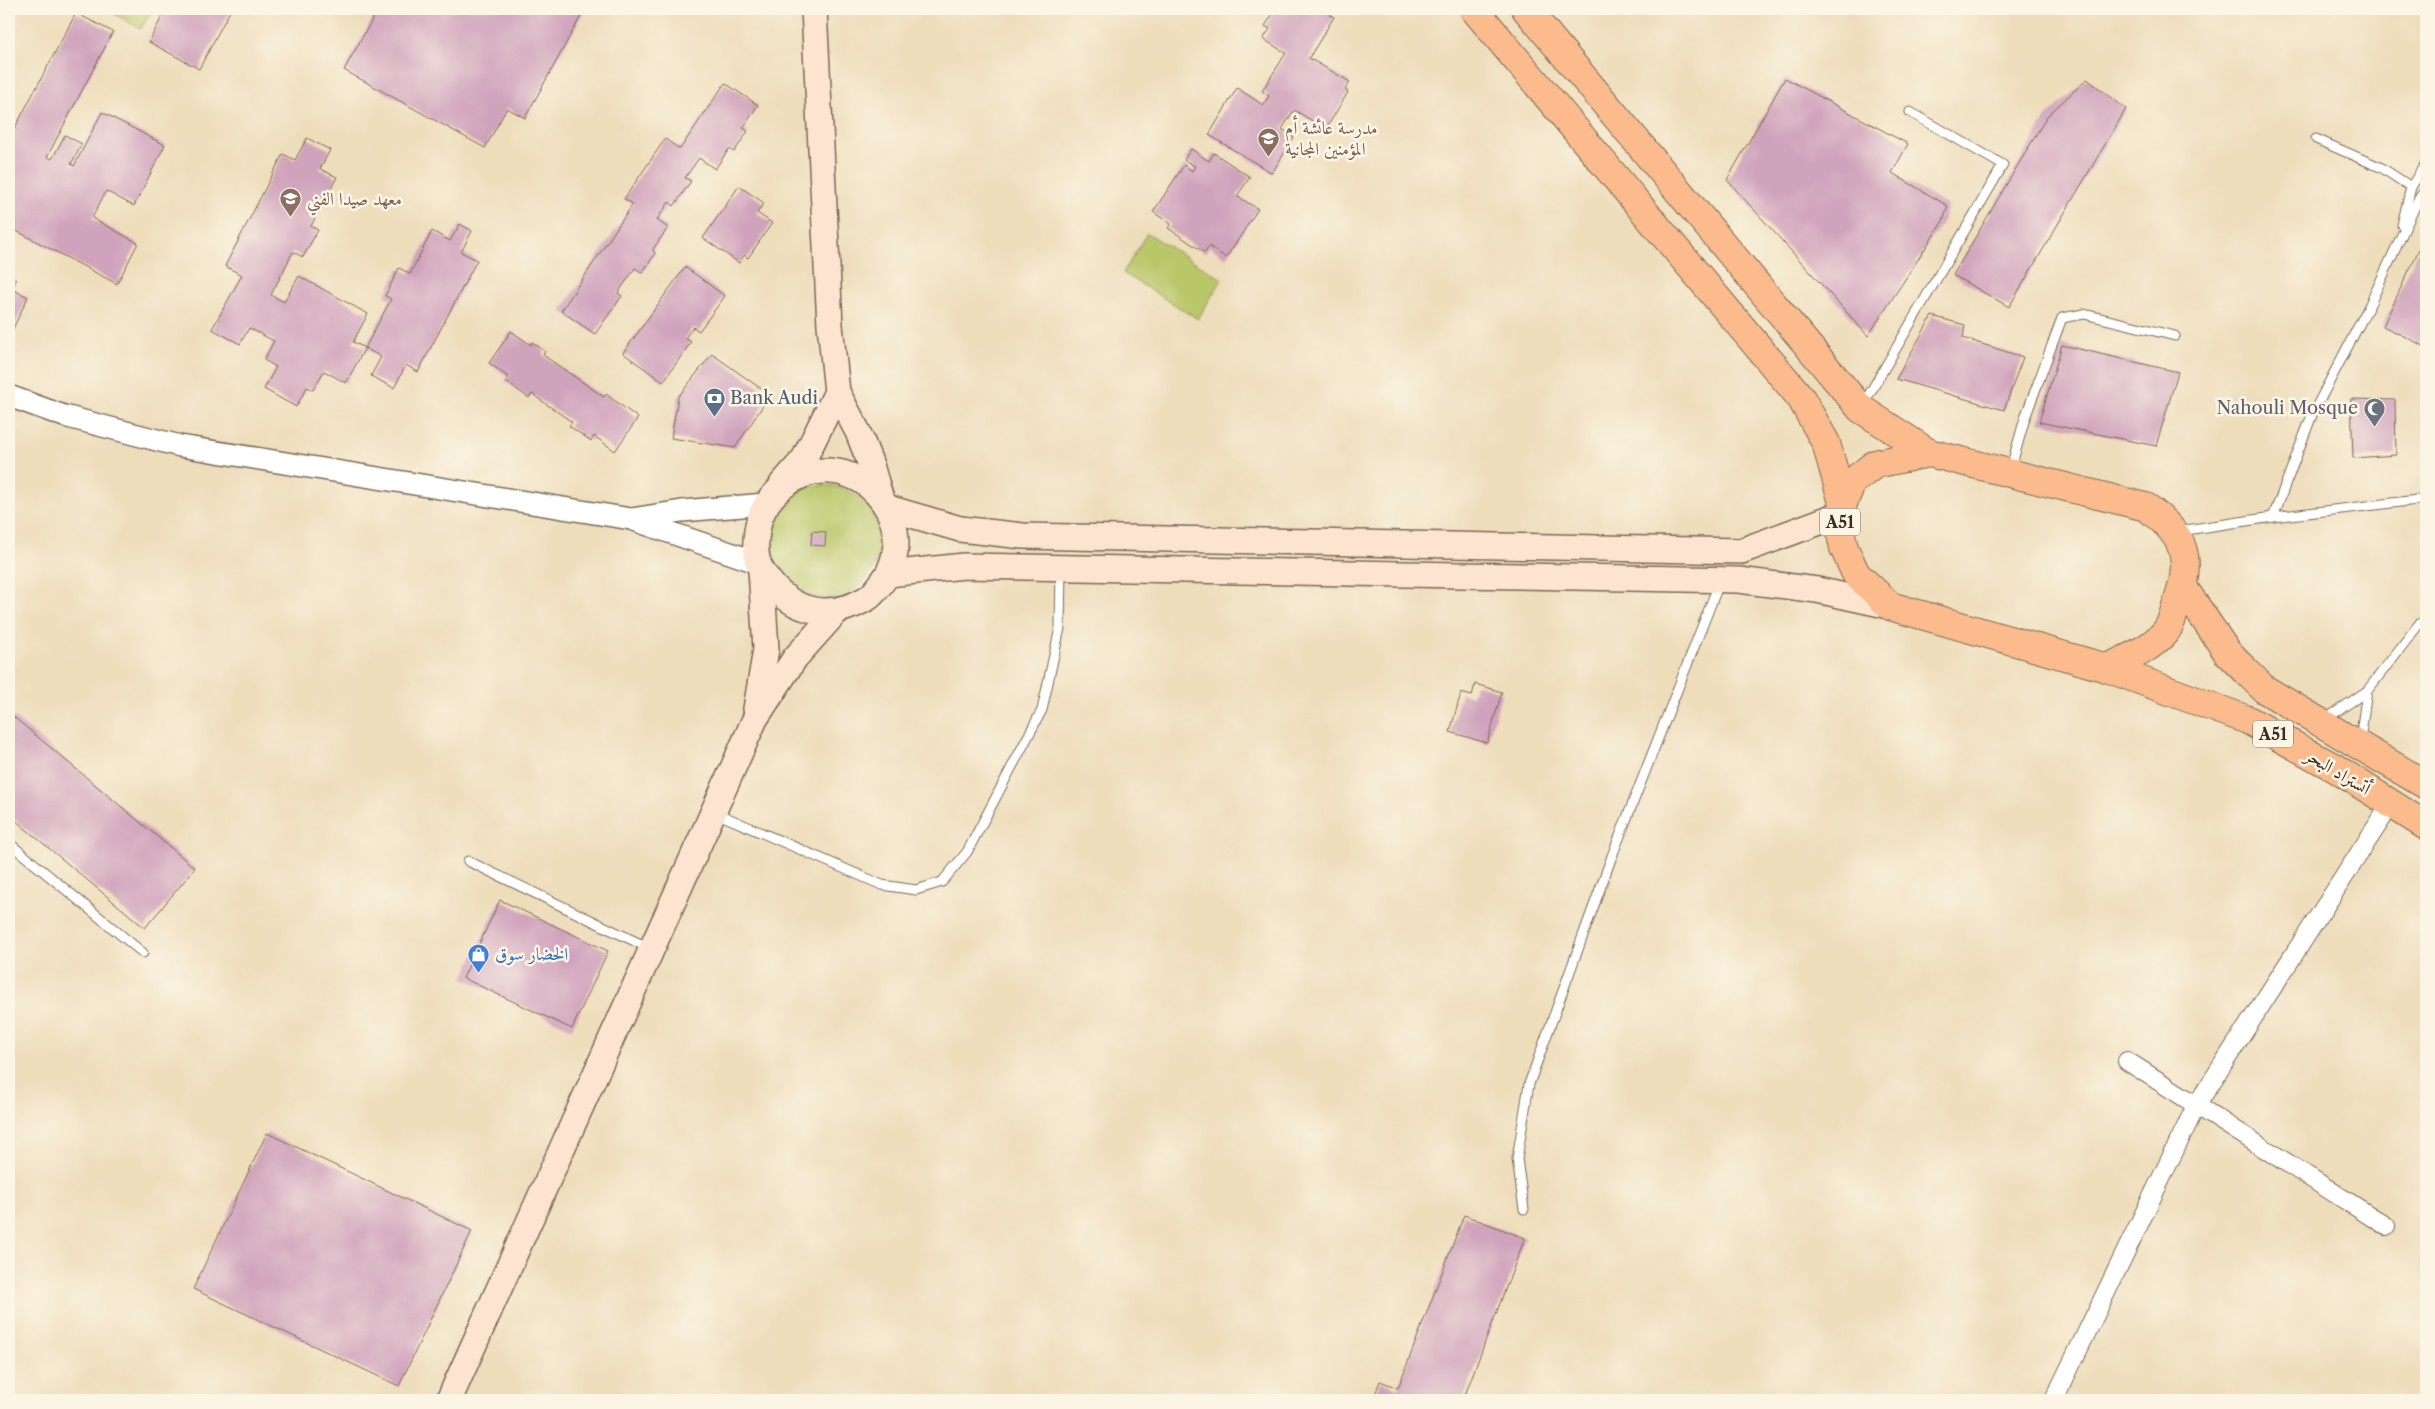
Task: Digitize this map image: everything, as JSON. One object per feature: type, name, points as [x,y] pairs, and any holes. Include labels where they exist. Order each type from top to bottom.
[{"type":"highway","name":"A51","points":[[1474,9],[1801,398],[1826,443],[1842,509]]},
{"type":"highway","name":"A51","points":[[1526,9],[1861,410],[1929,453],[2146,508],[2162,519],[2174,532],[2186,558],[2183,587],[2167,630],[2144,650],[2108,668],[1890,606],[1856,574],[1844,548],[1839,525],[1842,509],[1852,482],[1875,464],[1929,453]]},
{"type":"highway","name":"أتستراد البحر","points":[[2183,587],[2227,652],[2264,689],[2426,785]]},
{"type":"highway","name":"أتستراد البحر","points":[[2108,668],[2248,720],[2335,768],[2426,826]]},
{"type":"main road","points":[[449,1400],[755,719],[795,658],[837,612],[867,599],[888,574],[895,553],[896,530],[858,432],[837,392],[830,325],[814,9]]},
{"type":"main road","points":[[755,719],[766,649],[760,567],[756,543],[757,530],[771,498],[804,459],[837,392]]},
{"type":"main road","points":[[771,498],[801,476],[830,471],[858,478],[884,502],[960,529],[1023,536],[1741,551],[1842,509]]},
{"type":"main road","points":[[888,574],[964,566],[1738,580],[1817,590],[1890,606]]},
{"type":"main road","points":[[760,567],[780,595],[786,599],[807,610],[837,612]]},
{"type":"street","points":[[9,396],[64,416],[180,446],[631,519],[760,567]]},
{"type":"street","points":[[631,519],[771,498]]},
{"type":"street","points":[[2054,1400],[2196,1106],[2391,804]]},
{"type":"street","points":[[2127,1061],[2386,1226]]},
{"type":"lane","points":[[1861,410],[2003,165],[1910,112]]},
{"type":"lane","points":[[2316,139],[2382,168],[2411,187]]},
{"type":"lane","points":[[2398,242],[2411,187],[2426,163]]},
{"type":"lane","points":[[2273,517],[2312,415],[2370,304],[2418,200],[2426,189]]},
{"type":"lane","points":[[2009,473],[2025,418],[2062,318],[2084,314],[2175,336]]},
{"type":"lane","points":[[2174,532],[2273,517],[2426,498]]},
{"type":"lane","points":[[713,812],[882,885],[916,890],[942,882],[967,852],[1042,710],[1060,628],[1061,568]]},
{"type":"lane","points":[[1524,1209],[1517,1159],[1529,1084],[1612,856],[1721,580]]},
{"type":"lane","points":[[2321,722],[2367,691],[2419,624],[2426,620]]},
{"type":"lane","points":[[2359,745],[2367,691]]},
{"type":"lane","points":[[9,843],[143,953]]},
{"type":"lane","points":[[468,861],[652,949]]},
{"type":"green space","points":[[106,9],[152,9],[141,29]]},
{"type":"green space","points":[[1147,233],[1222,279],[1198,319],[1123,273]]},
{"type":"green space","points":[[823,485],[845,490],[863,502],[875,520],[880,542],[875,564],[863,582],[845,594],[823,599],[801,594],[783,582],[771,564],[766,542],[771,520],[783,502],[801,490]]},
{"type":"building","points":[[166,9],[231,9],[199,69],[149,42]]},
{"type":"building","points":[[378,9],[585,9],[525,118],[507,108],[485,148],[344,70]]},
{"type":"building","points":[[1276,9],[1334,9],[1330,15],[1334,17],[1309,58],[1350,82],[1345,90],[1348,92],[1326,129],[1294,110],[1282,129],[1294,137],[1272,173],[1209,135],[1237,88],[1263,105],[1269,96],[1262,91],[1286,53],[1263,39],[1270,29],[1265,26]]},
{"type":"building","points":[[76,13],[113,32],[47,157],[52,159],[65,135],[82,144],[71,164],[74,166],[102,112],[165,145],[134,206],[106,191],[92,218],[138,243],[117,284],[9,227],[9,139]]},
{"type":"building","points":[[1785,78],[1908,144],[1892,173],[1948,206],[1943,221],[1868,336],[1727,180]]},
{"type":"building","points":[[2087,79],[2126,109],[2009,307],[1953,275],[2047,116]]},
{"type":"building","points":[[725,83],[758,105],[743,128],[748,131],[734,152],[729,149],[715,169],[699,158],[685,178],[691,181],[674,206],[669,202],[657,220],[668,228],[653,249],[655,254],[642,273],[635,268],[618,293],[622,296],[595,334],[561,311],[633,204],[624,199],[665,139],[680,149]]},
{"type":"building","points":[[307,138],[330,150],[320,169],[337,177],[311,226],[318,230],[303,257],[293,252],[271,295],[284,302],[299,276],[368,314],[353,342],[365,348],[346,383],[324,371],[313,390],[307,387],[296,407],[264,389],[276,367],[264,360],[274,341],[249,328],[240,344],[212,329],[242,275],[225,266],[283,154],[295,160]]},
{"type":"building","points":[[1191,149],[1209,161],[1214,153],[1250,177],[1237,196],[1258,209],[1226,258],[1209,246],[1205,253],[1168,228],[1171,224],[1153,212],[1184,165],[1192,171],[1195,166],[1184,160]]},
{"type":"building","points":[[739,186],[764,203],[757,213],[772,223],[748,258],[744,255],[739,263],[703,238]]},
{"type":"building","points":[[460,224],[472,231],[461,252],[477,260],[418,372],[406,365],[394,388],[371,376],[381,357],[365,348],[391,299],[385,296],[399,268],[410,274],[432,231],[450,241]]},
{"type":"building","points":[[2426,234],[2426,347],[2383,326]]},
{"type":"building","points":[[685,267],[725,296],[699,331],[693,327],[685,338],[691,342],[663,382],[623,353]]},
{"type":"building","points":[[9,276],[16,280],[12,289],[28,297],[9,337]]},
{"type":"building","points":[[1932,316],[1965,325],[1963,338],[2023,357],[2004,410],[1896,379]]},
{"type":"building","points":[[511,331],[531,345],[532,342],[545,351],[543,355],[604,397],[606,394],[638,418],[615,451],[594,436],[591,441],[569,426],[572,422],[532,394],[529,398],[505,381],[508,377],[489,363]]},
{"type":"building","points":[[2062,345],[2178,372],[2156,446],[2039,422]]},
{"type":"building","name":"Bank Audi","points":[[712,354],[770,395],[735,448],[671,438],[678,397]]},
{"type":"building","name":"Nahouli Mosque","points":[[2351,399],[2395,400],[2396,455],[2353,458]]},
{"type":"building","points":[[812,531],[826,532],[825,546],[811,545]]},
{"type":"building","points":[[1475,684],[1502,692],[1487,743],[1450,732],[1461,693],[1472,696]]},
{"type":"building","points":[[9,713],[195,868],[145,928],[9,815]]},
{"type":"building","points":[[500,900],[608,951],[572,1029],[463,978]]},
{"type":"building","points":[[267,1133],[472,1231],[399,1386],[193,1289]]},
{"type":"building","points":[[1464,1215],[1525,1238],[1463,1400],[1373,1400],[1380,1381],[1398,1388]]},
{"type":"place","name":"مدرسة عائشة أم المؤمنين المجانية","points":[[1269,157]]},
{"type":"place","name":"معهد صيدا الفني","points":[[291,218]]},
{"type":"place","name":"Bank Audi","points":[[714,417]]},
{"type":"place","name":"Nahouli Mosque","points":[[2374,427]]},
{"type":"place","name":"الخضار سوق","points":[[479,973]]}]
